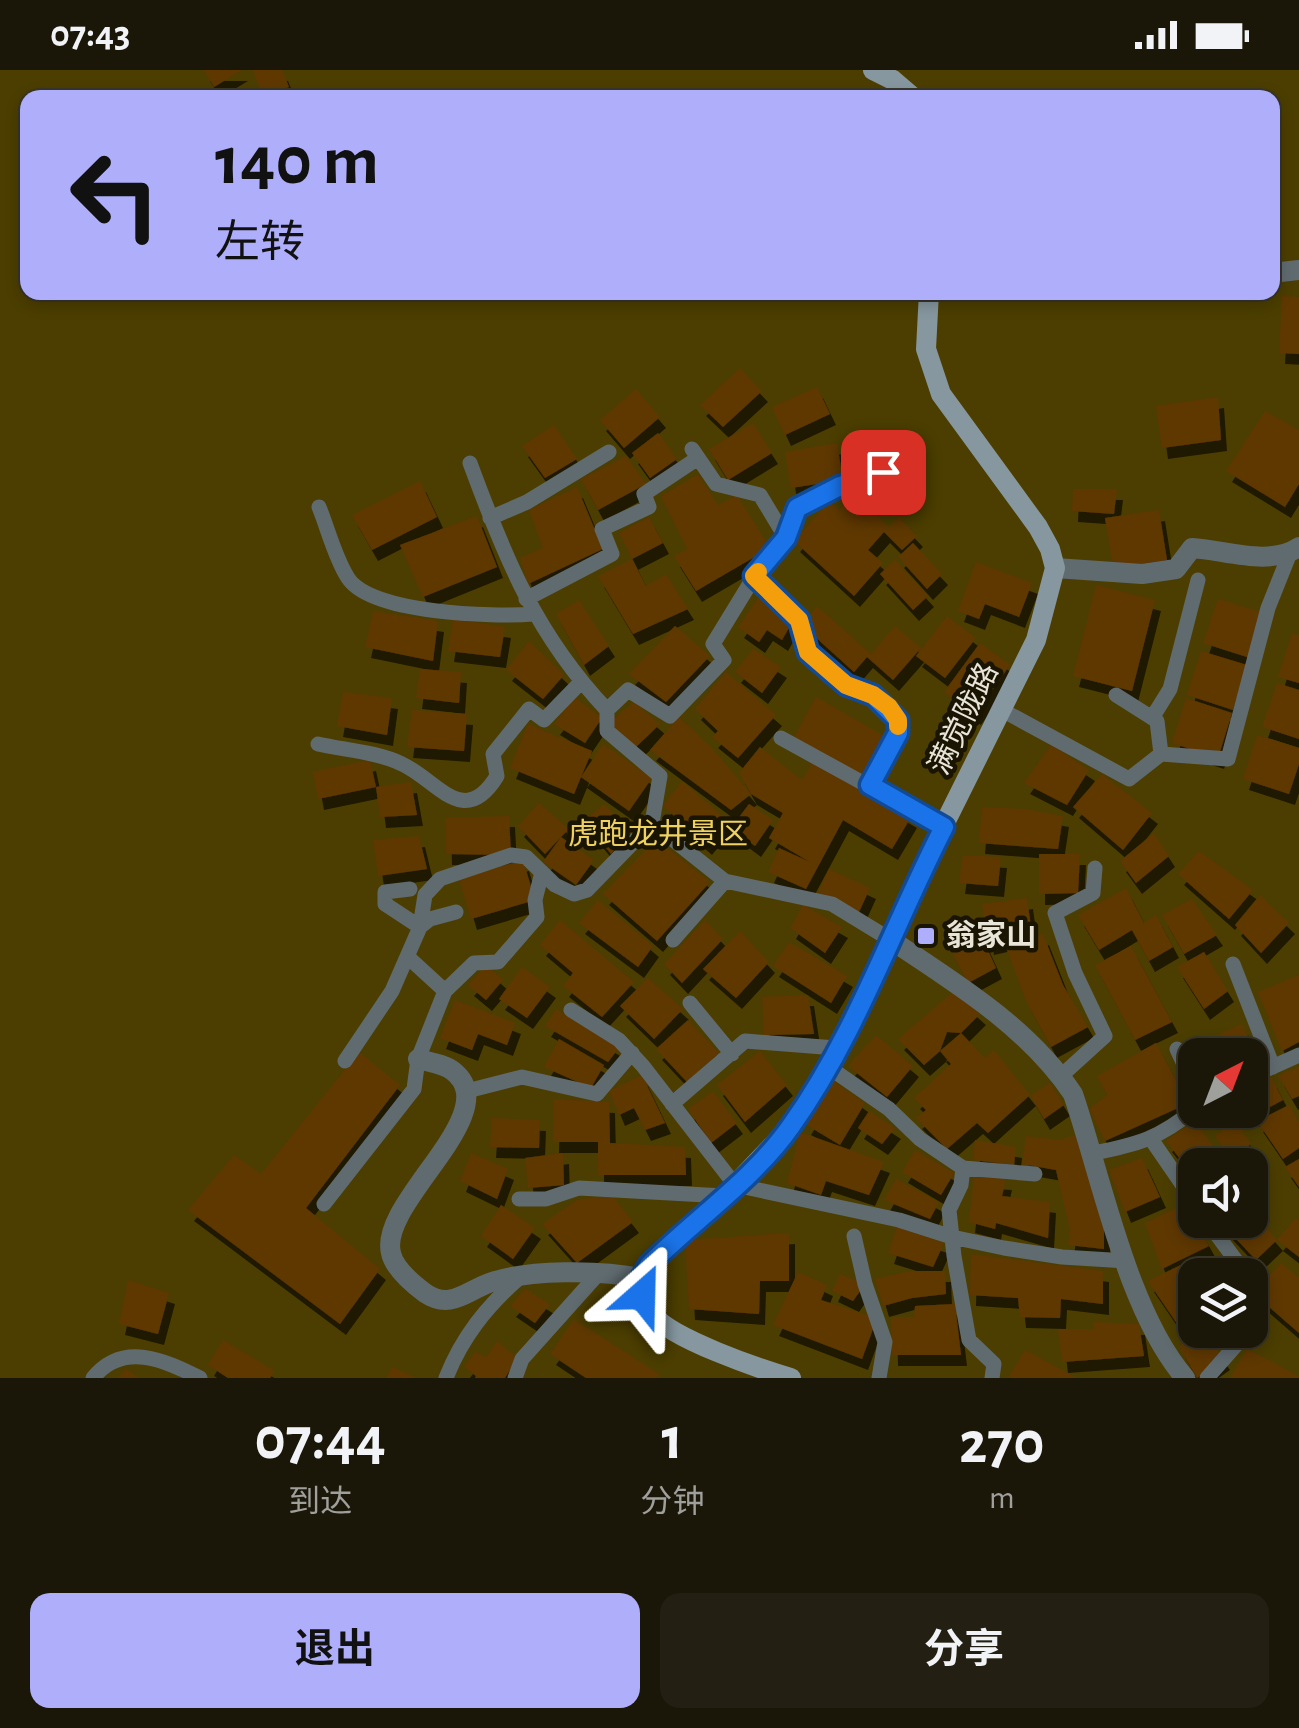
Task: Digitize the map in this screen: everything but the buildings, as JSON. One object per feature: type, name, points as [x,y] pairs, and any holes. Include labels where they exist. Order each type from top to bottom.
[{"type":"street","points":[[873,70],[905,90]]},
{"type":"street","points":[[929,300],[926,349],[940,394],[1038,527],[1055,568],[1142,574],[1176,569],[1192,548],[1262,556],[1295,550]]},
{"type":"street","name":"满觉陇路","points":[[641,1278],[662,1252],[730,1191],[791,1126],[832,1057],[1036,640],[1055,568]]},
{"type":"street","points":[[891,940],[975,996],[1062,1076],[1074,1094],[1126,1260],[1156,1336],[1184,1378]]},
{"type":"street","points":[[418,1058],[450,1068],[467,1092],[463,1116],[456,1129],[393,1224],[391,1256],[426,1294],[445,1302],[488,1284],[520,1277],[599,1273],[641,1278],[642,1295],[662,1325],[712,1349],[792,1378]]},
{"type":"lane","points":[[490,518],[527,502],[608,452]]},
{"type":"lane","points":[[526,599],[612,554],[602,529],[649,507],[644,494],[695,453],[716,484],[760,494],[786,538]]},
{"type":"lane","points":[[470,463],[533,614],[581,682],[608,710]]},
{"type":"lane","points":[[344,1061],[392,991],[420,927],[425,894],[440,878],[511,855],[526,857],[555,885],[574,894],[588,890],[652,823],[660,776],[607,731],[608,710],[628,690],[670,716],[724,660],[713,644],[754,576],[786,538],[797,508],[840,486],[883,472]]},
{"type":"lane","points":[[319,507],[350,581],[370,596],[490,618],[533,614]]},
{"type":"lane","points":[[1002,710],[1129,778],[1160,754],[1228,759],[1268,608],[1295,550]]},
{"type":"lane","points":[[754,576],[799,620],[808,652],[846,685],[873,695],[898,720],[898,733],[870,785]]},
{"type":"lane","points":[[1152,718],[1170,689],[1198,580]]},
{"type":"lane","points":[[318,744],[402,764],[446,796],[471,800],[486,794],[497,776],[493,754],[529,709],[544,720],[581,682]]},
{"type":"lane","points":[[1116,696],[1157,721],[1160,754]]},
{"type":"lane","points":[[780,738],[944,827]]},
{"type":"lane","points":[[652,823],[726,881],[832,904],[891,940]]},
{"type":"lane","points":[[1062,1076],[1105,1036],[1075,973],[1055,912],[1093,892],[1094,868]]},
{"type":"lane","points":[[324,1204],[414,1089],[418,1058],[445,991],[474,963],[498,962],[537,918],[535,900],[542,872]]},
{"type":"lane","points":[[673,940],[726,881]]},
{"type":"lane","points":[[410,889],[384,892],[384,904],[420,927]]},
{"type":"lane","points":[[420,927],[430,919],[456,912]]},
{"type":"lane","points":[[408,958],[445,991]]},
{"type":"lane","points":[[1233,964],[1273,1067]]},
{"type":"lane","points":[[690,1003],[732,1054]]},
{"type":"lane","points":[[571,1010],[632,1053],[672,1104],[730,1191]]},
{"type":"lane","points":[[672,1104],[744,1041],[832,1057],[920,1139],[963,1168],[1036,1174]]},
{"type":"lane","points":[[467,1092],[522,1077],[597,1094],[632,1053]]},
{"type":"lane","points":[[1268,1069],[1299,1056]]},
{"type":"lane","points":[[1093,1153],[1135,1146],[1178,1122]]},
{"type":"lane","points":[[1151,1139],[1178,1178]]},
{"type":"lane","points":[[963,1168],[961,1185],[949,1210],[952,1237],[970,1340],[994,1364],[992,1378]]},
{"type":"lane","points":[[519,1199],[546,1199],[580,1188],[730,1191],[899,1220],[952,1237],[1062,1257],[1126,1260]]},
{"type":"lane","points":[[854,1236],[865,1284],[886,1342],[879,1378]]},
{"type":"lane","points":[[516,1378],[522,1359],[599,1273]]},
{"type":"lane","points":[[446,1378],[476,1322],[520,1277]]},
{"type":"lane","points":[[1207,1378],[1233,1348]]},
{"type":"lane","points":[[93,1378],[115,1358],[128,1356],[163,1360],[200,1378]]},
{"type":"green space","name":"虎跑龙井景区","points":[[0,70],[1299,70],[1299,1378],[0,1378]]},
{"type":"slow traffic","points":[[758,572],[754,576],[799,620],[808,652],[846,685],[873,695],[889,707],[898,726]]},
{"type":"place","name":"翁家山","points":[[926,936]]},
{"type":"route","points":[[642,1295],[641,1278],[649,1265],[735,1186],[791,1126],[828,1066],[875,975],[944,827],[870,785],[898,733],[898,720],[889,707],[873,695],[846,685],[808,652],[799,620],[754,576],[786,538],[797,508],[840,486],[883,472]]}]
